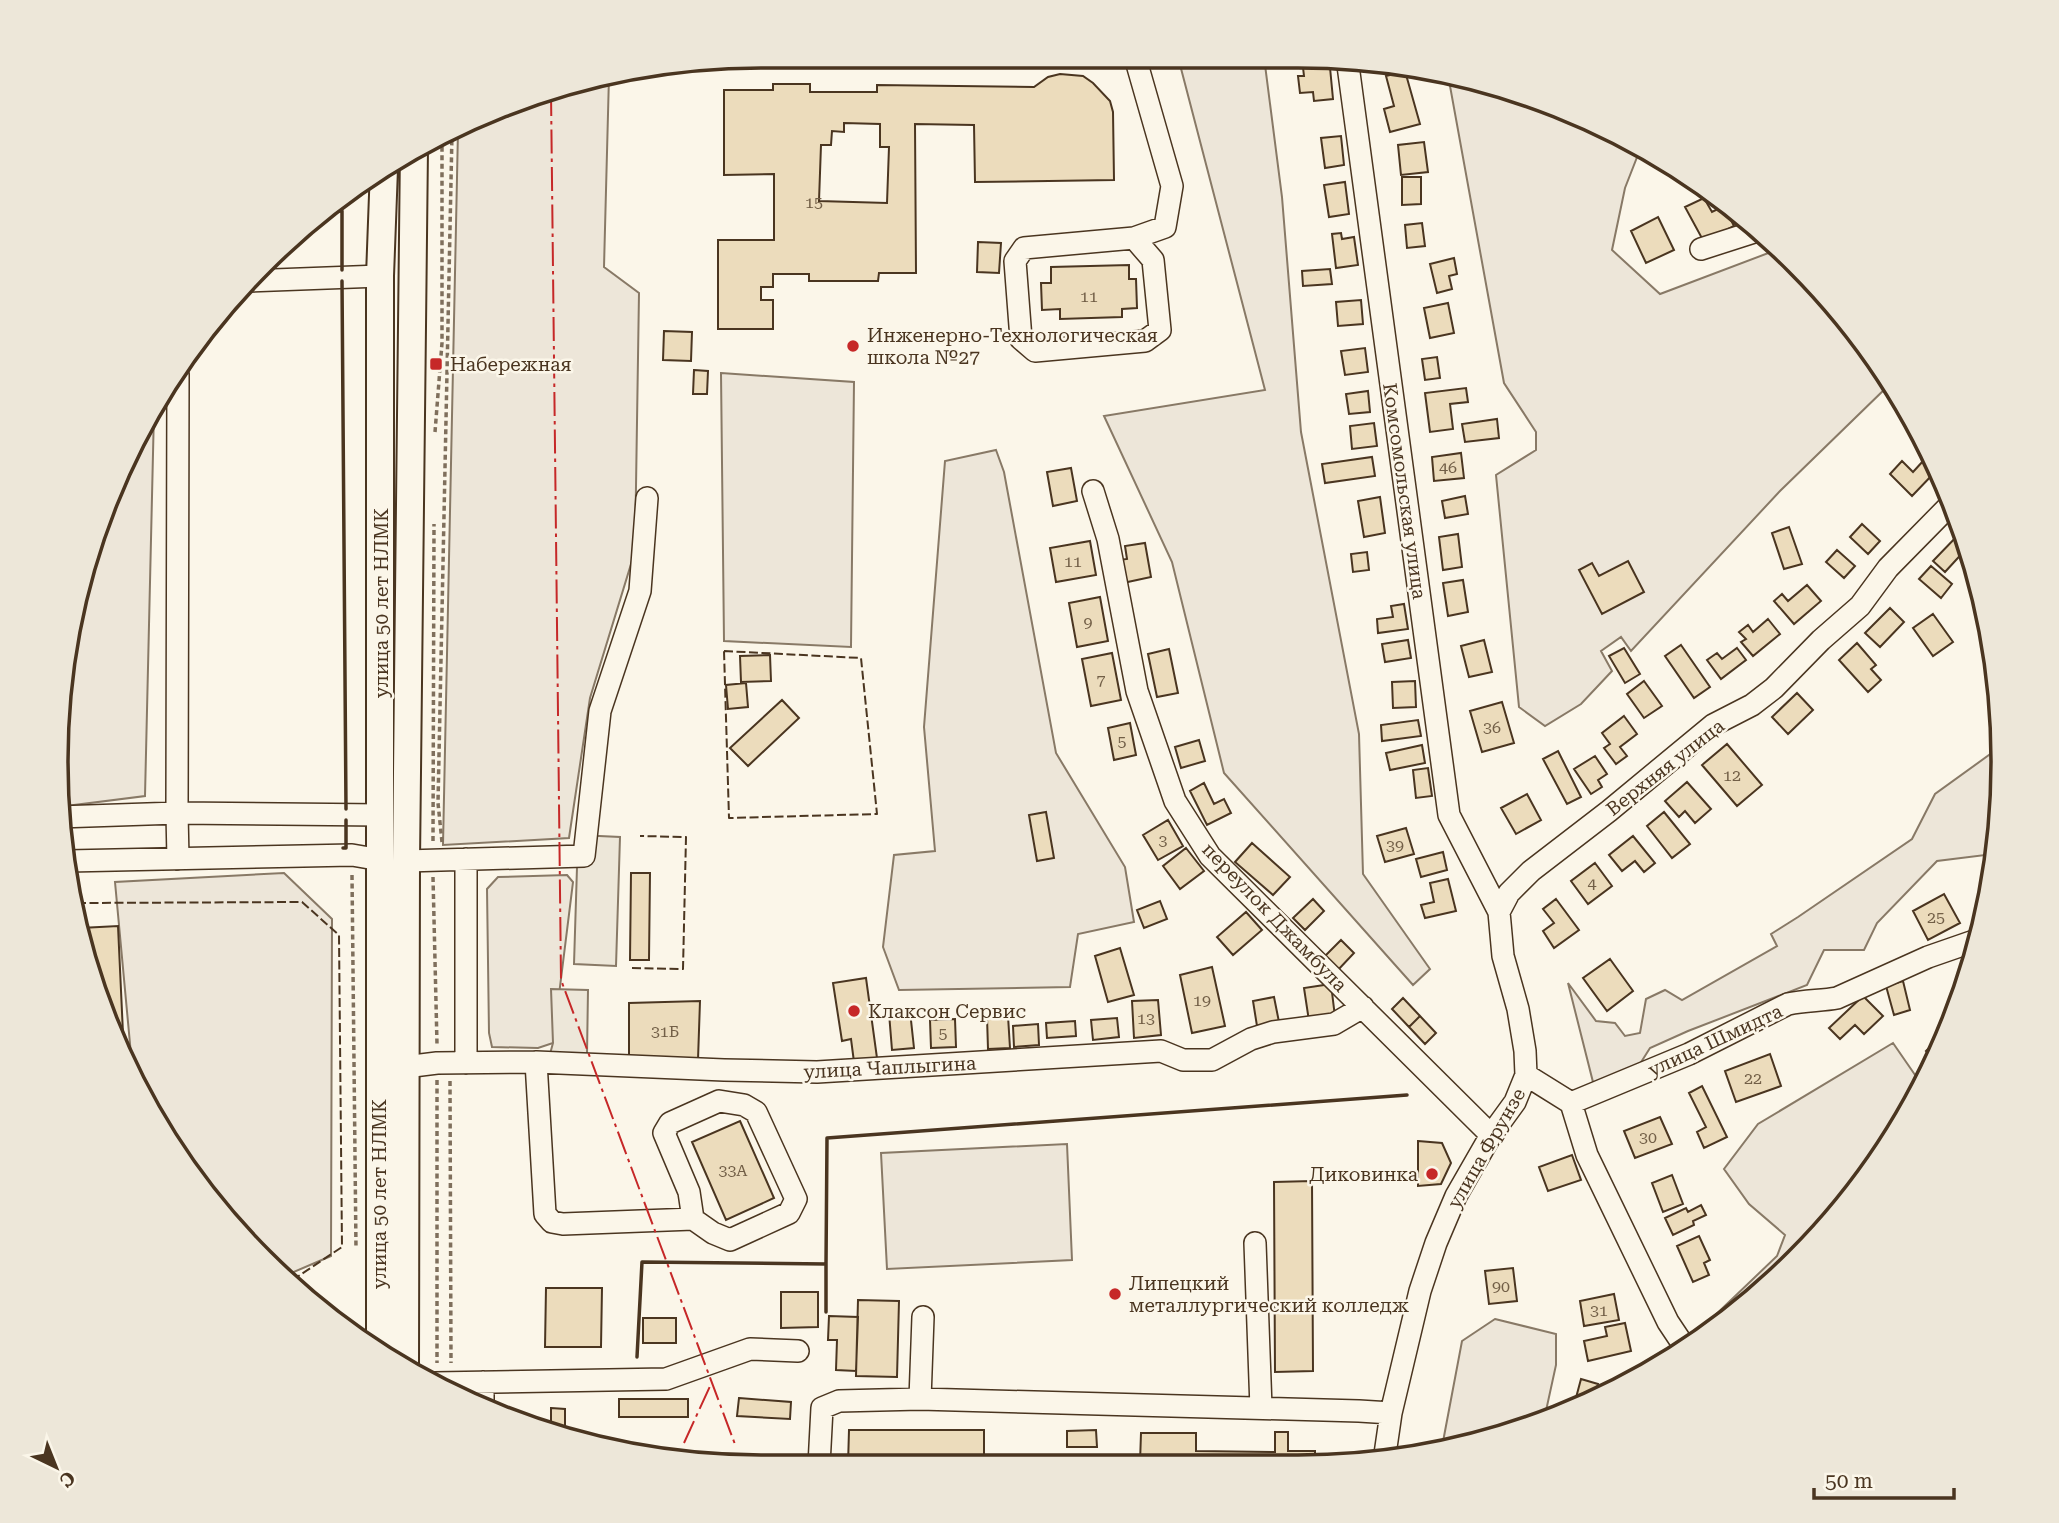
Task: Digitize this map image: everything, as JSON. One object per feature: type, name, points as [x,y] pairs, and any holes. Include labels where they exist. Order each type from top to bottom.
[{"type":"main road","name":"улица 50 лет НЛМК","points":[[380,1340],[379,1037],[393,861],[414,162]]},
{"type":"main road","name":"улица 50 лет НЛМК","points":[[384,180],[380,276],[381,815],[393,861],[405,1067],[405,1356]]},
{"type":"main road","name":"улица 50 лет НЛМК","points":[[379,1037],[386,1060],[393,1068],[405,1067]]},
{"type":"street","points":[[1134,238],[1153,260],[1160,330],[1145,341],[1035,351],[1021,339],[1015,261],[1024,248],[1134,238],[1165,227],[1172,186],[1138,68]]},
{"type":"street","name":"Комсомольская улица","points":[[1349,71],[1449,815],[1499,912]]},
{"type":"street","points":[[1701,249],[1748,234]]},
{"type":"street","points":[[262,280],[380,276]]},
{"type":"street","points":[[178,387],[178,859]]},
{"type":"street","name":"переулок Джамбула","points":[[1093,491],[1108,539],[1137,691],[1175,801],[1210,856],[1491,1135]]},
{"type":"street","points":[[76,861],[352,855],[393,861],[584,856],[600,711],[640,592],[647,499]]},
{"type":"street","name":"Верхняя улица","points":[[1499,912],[1509,893],[1531,871],[1713,725],[1752,705],[1774,688],[1821,640],[1860,606],[1888,568],[1944,511]]},
{"type":"street","points":[[71,817],[177,813],[381,815]]},
{"type":"street","points":[[451,1063],[466,859]]},
{"type":"street","name":"улица Фрунзе","points":[[1386,1449],[1391,1413],[1420,1291],[1436,1243],[1455,1196],[1491,1135],[1515,1102],[1526,1075],[1518,1009],[1503,956],[1499,912]]},
{"type":"street","name":"улица Шмидта","points":[[1572,1104],[1689,1054],[1788,1004],[1804,1000],[1837,999],[1928,957],[1966,944]]},
{"type":"street","name":"улица Чаплыгина","points":[[405,1067],[451,1063],[536,1062],[817,1072],[1161,1051],[1183,1060],[1212,1060],[1251,1039],[1273,1032],[1334,1024],[1363,1007]]},
{"type":"street","points":[[536,1062],[545,1214],[552,1222],[563,1224],[693,1219],[713,1233],[730,1240],[789,1213],[796,1199],[756,1112],[744,1105],[719,1101],[670,1123],[664,1133],[689,1192],[693,1219]]},
{"type":"street","points":[[1526,1075],[1572,1104],[1587,1155],[1668,1322],[1680,1340]]},
{"type":"street","points":[[1255,1243],[1261,1408]]},
{"type":"street","points":[[919,1399],[923,1317]]},
{"type":"street","points":[[484,1393],[666,1379],[750,1349],[798,1351]]},
{"type":"street","points":[[820,1455],[822,1408],[839,1401],[919,1399],[1391,1413]]},
{"type":"path","points":[[441,1376],[451,1063],[438,803],[452,142]]},
{"type":"path","points":[[434,441],[442,343],[442,147]]},
{"type":"path","points":[[434,525],[439,859]]},
{"type":"path","points":[[352,855],[356,1256]]},
{"type":"path","points":[[441,1376],[451,1063]]},
{"type":"shaded area","points":[[1181,68],[1265,68],[1282,197],[1301,432],[1359,734],[1363,874],[1430,969],[1413,985],[1224,773],[1172,562],[1104,416],[1265,390]]},
{"type":"shaded area","points":[[609,86],[604,267],[639,293],[635,551],[590,698],[569,838],[443,845],[458,139],[539,105]]},
{"type":"shaded area","points":[[1450,86],[1520,105],[1563,121],[1637,157],[1625,188],[1612,250],[1660,294],[1769,253],[1819,304],[1883,391],[1780,491],[1631,651],[1621,637],[1601,651],[1612,671],[1581,704],[1545,726],[1519,707],[1496,475],[1536,450],[1536,432],[1504,383]]},
{"type":"shaded area","points":[[721,373],[854,382],[851,647],[724,641]]},
{"type":"shaded area","points":[[154,429],[145,796],[70,805],[68,762],[74,671],[92,582],[121,496]]},
{"type":"shaded area","points":[[996,450],[1004,472],[1056,753],[1125,867],[1134,922],[1078,934],[1070,987],[899,990],[883,947],[894,855],[935,851],[924,727],[945,461]]},
{"type":"shaded area","points":[[1991,754],[1984,855],[1937,861],[1877,923],[1864,950],[1824,950],[1807,985],[1650,1048],[1638,1067],[1594,1086],[1568,983],[1596,1021],[1615,1023],[1625,1036],[1640,1033],[1646,999],[1665,990],[1682,1000],[1777,946],[1771,934],[1912,839],[1935,794]]},
{"type":"shaded area","points":[[578,835],[620,837],[616,966],[574,964]]},
{"type":"shaded area","points":[[284,873],[332,919],[331,1256],[293,1272],[240,1219],[185,1147],[161,1108],[130,1047],[115,882]]},
{"type":"shaded area","points":[[567,875],[573,882],[553,1043],[538,1048],[492,1047],[489,1033],[487,889],[498,877]]},
{"type":"shaded area","points":[[551,989],[588,990],[587,1055],[550,1054],[553,1043]]},
{"type":"shaded area","points":[[1893,1043],[1915,1075],[1874,1147],[1819,1219],[1755,1283],[1718,1312],[1777,1256],[1785,1235],[1749,1204],[1724,1169],[1758,1124]]},
{"type":"shaded area","points":[[1067,1144],[1072,1260],[887,1269],[881,1153]]},
{"type":"shaded area","points":[[1495,1319],[1556,1334],[1556,1365],[1547,1408],[1477,1431],[1444,1439],[1462,1341]]},
{"type":"building","points":[[1303,68],[1330,69],[1333,99],[1314,101],[1313,92],[1300,93],[1298,76],[1304,76]]},
{"type":"building","points":[[1060,74],[1083,76],[1110,101],[1113,112],[1114,180],[975,182],[974,125],[915,124],[916,273],[879,273],[878,281],[809,281],[809,274],[773,274],[773,287],[761,287],[761,300],[773,300],[773,329],[718,329],[718,240],[774,240],[774,174],[724,175],[724,90],[773,90],[773,84],[810,84],[810,92],[877,92],[877,85],[1034,87],[1048,77]],"holes":[[[844,123],[880,124],[880,147],[889,147],[887,203],[819,201],[821,145],[831,145],[832,131],[844,132]]]},
{"type":"building","points":[[1386,76],[1407,77],[1420,124],[1390,132],[1384,109],[1394,106]]},
{"type":"building","points":[[1341,136],[1344,165],[1325,168],[1321,138]]},
{"type":"building","points":[[1424,142],[1428,172],[1401,175],[1398,145]]},
{"type":"building","points":[[1402,177],[1421,177],[1421,204],[1402,205]]},
{"type":"building","points":[[1345,182],[1349,214],[1329,217],[1324,185]]},
{"type":"building","points":[[1702,199],[1712,212],[1717,210],[1734,226],[1704,242],[1685,207]]},
{"type":"building","points":[[1658,217],[1674,250],[1646,263],[1631,231]]},
{"type":"building","points":[[1422,223],[1425,246],[1407,248],[1405,225]]},
{"type":"building","points":[[1341,233],[1342,239],[1354,237],[1358,265],[1336,268],[1332,234]]},
{"type":"building","points":[[978,242],[1001,243],[999,273],[977,272]]},
{"type":"building","points":[[1454,258],[1457,274],[1449,276],[1452,289],[1437,293],[1430,264]]},
{"type":"building","points":[[1129,265],[1129,279],[1136,279],[1137,308],[1122,309],[1122,317],[1060,319],[1060,309],[1042,310],[1041,283],[1051,283],[1051,267]]},
{"type":"building","points":[[1330,269],[1332,284],[1303,286],[1302,271]]},
{"type":"building","points":[[1361,300],[1363,324],[1338,326],[1336,302]]},
{"type":"building","points":[[1448,303],[1454,333],[1430,338],[1424,308]]},
{"type":"building","points":[[664,331],[692,332],[691,361],[663,360]]},
{"type":"building","points":[[1365,348],[1368,372],[1345,375],[1341,351]]},
{"type":"building","points":[[1437,357],[1440,378],[1425,380],[1422,359]]},
{"type":"building","points":[[694,370],[708,371],[707,394],[693,394]]},
{"type":"building","points":[[1466,388],[1468,402],[1450,404],[1453,429],[1430,432],[1425,393]]},
{"type":"building","points":[[1368,391],[1370,412],[1349,414],[1346,394]]},
{"type":"building","points":[[1497,419],[1499,438],[1465,442],[1462,424]]},
{"type":"building","points":[[1374,423],[1377,446],[1352,449],[1350,426]]},
{"type":"building","points":[[1461,453],[1464,478],[1434,481],[1432,457]]},
{"type":"building","points":[[1372,457],[1375,476],[1325,483],[1322,464]]},
{"type":"building","points":[[1902,461],[1913,472],[1922,462],[1930,478],[1912,496],[1890,474]]},
{"type":"building","points":[[1071,468],[1077,501],[1053,506],[1047,472]]},
{"type":"building","points":[[1465,496],[1468,514],[1445,518],[1442,501]]},
{"type":"building","points":[[1380,497],[1385,533],[1364,537],[1358,501]]},
{"type":"building","points":[[1862,524],[1880,541],[1868,554],[1850,537]]},
{"type":"building","points":[[1789,527],[1802,564],[1784,569],[1772,533]]},
{"type":"building","points":[[1458,534],[1462,567],[1443,570],[1439,537]]},
{"type":"building","points":[[1954,539],[1959,556],[1945,572],[1933,561]]},
{"type":"building","points":[[1090,541],[1096,575],[1056,582],[1050,548]]},
{"type":"building","points":[[1145,543],[1151,577],[1123,583],[1119,560],[1127,559],[1125,546]]},
{"type":"building","points":[[1837,550],[1855,566],[1844,578],[1826,562]]},
{"type":"building","points":[[1367,552],[1369,570],[1353,572],[1351,554]]},
{"type":"building","points":[[1628,561],[1644,592],[1602,614],[1579,570],[1592,563],[1599,576]]},
{"type":"building","points":[[1931,566],[1952,584],[1941,598],[1919,579]]},
{"type":"building","points":[[1463,580],[1468,612],[1448,616],[1443,583]]},
{"type":"building","points":[[1807,585],[1821,601],[1794,624],[1774,601],[1782,594],[1788,601]]},
{"type":"building","points":[[1100,597],[1108,641],[1077,647],[1069,603]]},
{"type":"building","points":[[1404,604],[1408,629],[1378,633],[1377,619],[1393,617],[1391,606]]},
{"type":"building","points":[[1890,608],[1904,622],[1880,647],[1865,633]]},
{"type":"building","points":[[1933,614],[1953,642],[1933,656],[1913,628]]},
{"type":"building","points":[[1768,619],[1780,634],[1753,656],[1741,642],[1746,639],[1739,632],[1748,625],[1753,632]]},
{"type":"building","points":[[1408,640],[1411,658],[1385,662],[1382,644]]},
{"type":"building","points":[[1484,640],[1492,672],[1469,677],[1461,646]]},
{"type":"building","points":[[1857,643],[1876,665],[1871,669],[1881,680],[1868,692],[1839,660]]},
{"type":"building","points":[[1681,645],[1710,687],[1694,698],[1665,656]]},
{"type":"building","points":[[1624,648],[1640,674],[1625,683],[1609,656]]},
{"type":"building","points":[[1737,648],[1746,660],[1721,679],[1707,660],[1717,653],[1722,659]]},
{"type":"building","points":[[1169,649],[1178,693],[1157,697],[1148,654]]},
{"type":"building","points":[[1112,653],[1121,700],[1091,706],[1082,659]]},
{"type":"building","points":[[770,655],[771,681],[741,682],[740,656]]},
{"type":"building","points":[[1415,681],[1416,707],[1393,708],[1392,682]]},
{"type":"building","points":[[1644,681],[1662,706],[1644,718],[1627,694]]},
{"type":"building","points":[[746,683],[748,707],[728,709],[726,685]]},
{"type":"building","points":[[1797,693],[1813,710],[1788,734],[1772,717]]},
{"type":"building","points":[[782,700],[799,718],[748,766],[730,748]]},
{"type":"building","points":[[1502,702],[1514,743],[1482,752],[1470,711]]},
{"type":"building","points":[[1624,716],[1637,734],[1620,747],[1627,756],[1616,764],[1604,748],[1610,744],[1602,733]]},
{"type":"building","points":[[1418,720],[1421,736],[1382,741],[1381,725]]},
{"type":"building","points":[[1130,723],[1136,755],[1114,760],[1108,728]]},
{"type":"building","points":[[1199,740],[1205,761],[1181,768],[1175,747]]},
{"type":"building","points":[[1727,744],[1762,785],[1737,806],[1702,765]]},
{"type":"building","points":[[1422,745],[1425,763],[1390,770],[1386,753]]},
{"type":"building","points":[[1558,751],[1581,797],[1567,804],[1543,759]]},
{"type":"building","points":[[1595,756],[1607,774],[1598,780],[1602,787],[1591,794],[1574,769]]},
{"type":"building","points":[[1428,768],[1432,796],[1416,798],[1413,770]]},
{"type":"building","points":[[1687,782],[1711,809],[1695,823],[1685,811],[1679,817],[1665,801]]},
{"type":"building","points":[[1204,783],[1214,804],[1224,799],[1231,813],[1207,825],[1190,791]]},
{"type":"building","points":[[1527,794],[1541,820],[1516,834],[1501,808]]},
{"type":"building","points":[[1046,812],[1054,858],[1037,861],[1029,815]]},
{"type":"building","points":[[1664,812],[1690,844],[1672,858],[1647,826]]},
{"type":"building","points":[[1168,820],[1183,846],[1158,860],[1143,835]]},
{"type":"building","points":[[1406,828],[1414,854],[1385,862],[1377,836]]},
{"type":"building","points":[[1633,836],[1655,863],[1644,872],[1635,861],[1622,871],[1609,855]]},
{"type":"building","points":[[1252,843],[1290,877],[1273,895],[1235,862]]},
{"type":"building","points":[[1186,848],[1204,871],[1180,889],[1163,866]]},
{"type":"building","points":[[1443,852],[1447,870],[1421,877],[1416,859]]},
{"type":"building","points":[[1595,863],[1612,886],[1588,904],[1571,881]]},
{"type":"building","points":[[631,873],[650,873],[649,960],[630,960]]},
{"type":"building","points":[[1448,879],[1456,911],[1425,918],[1421,905],[1434,902],[1430,883]]},
{"type":"building","points":[[1944,894],[1960,923],[1928,940],[1913,911]]},
{"type":"building","points":[[1313,899],[1324,911],[1305,930],[1293,918]]},
{"type":"building","points":[[1556,899],[1579,930],[1554,948],[1543,931],[1554,923],[1543,909]]},
{"type":"building","points":[[1160,901],[1167,919],[1144,928],[1137,910]]},
{"type":"building","points":[[1246,912],[1262,930],[1233,955],[1217,937]]},
{"type":"building","points":[[118,926],[123,1031],[105,984],[89,928]]},
{"type":"building","points":[[1341,940],[1354,953],[1337,971],[1324,957]]},
{"type":"building","points":[[1120,948],[1134,995],[1108,1002],[1095,956]]},
{"type":"building","points":[[1610,959],[1633,991],[1607,1011],[1583,978]]},
{"type":"building","points":[[1212,967],[1225,1026],[1192,1033],[1180,975]]},
{"type":"building","name":"Клаксон Сервис","points":[[866,978],[877,1058],[854,1062],[851,1039],[842,1041],[833,983]]},
{"type":"building","points":[[1903,981],[1910,1010],[1894,1015],[1886,986]]},
{"type":"building","points":[[1331,984],[1335,1017],[1309,1021],[1304,988]]},
{"type":"building","points":[[1863,996],[1883,1016],[1864,1034],[1855,1025],[1840,1039],[1829,1028]]},
{"type":"building","points":[[1274,997],[1279,1022],[1257,1026],[1253,1001]]},
{"type":"building","points":[[1403,998],[1420,1016],[1409,1027],[1392,1009]]},
{"type":"building","points":[[1158,1000],[1161,1035],[1134,1038],[1132,1001]]},
{"type":"building","points":[[700,1001],[698,1060],[629,1058],[629,1003]]},
{"type":"building","points":[[910,1011],[914,1048],[892,1050],[889,1013]]},
{"type":"building","points":[[1008,1016],[1010,1048],[988,1049],[987,1017]]},
{"type":"building","points":[[1420,1016],[1436,1033],[1425,1044],[1409,1027]]},
{"type":"building","points":[[1117,1018],[1119,1037],[1093,1040],[1091,1020]]},
{"type":"building","points":[[955,1019],[956,1047],[931,1048],[930,1020]]},
{"type":"building","points":[[1075,1021],[1076,1036],[1047,1038],[1046,1023]]},
{"type":"building","points":[[1038,1024],[1039,1045],[1014,1047],[1013,1026]]},
{"type":"building","points":[[1770,1054],[1781,1086],[1736,1102],[1725,1071]]},
{"type":"building","points":[[1702,1086],[1727,1137],[1704,1148],[1697,1132],[1706,1127],[1689,1093]]},
{"type":"building","points":[[1660,1117],[1672,1144],[1635,1158],[1624,1131]]},
{"type":"building","points":[[740,1121],[774,1198],[726,1220],[692,1142]]},
{"type":"building","name":"Диковинка","points":[[1418,1141],[1442,1143],[1451,1163],[1441,1184],[1418,1186]]},
{"type":"building","points":[[1572,1155],[1581,1180],[1548,1191],[1539,1167]]},
{"type":"building","points":[[1672,1175],[1683,1204],[1663,1212],[1652,1183]]},
{"type":"building","points":[[1312,1181],[1313,1371],[1275,1372],[1274,1182]]},
{"type":"building","points":[[1701,1205],[1706,1215],[1693,1221],[1694,1225],[1673,1235],[1665,1218],[1686,1208],[1688,1212]]},
{"type":"building","points":[[1699,1236],[1710,1260],[1704,1263],[1709,1275],[1693,1282],[1677,1246]]},
{"type":"building","points":[[1513,1268],[1517,1301],[1489,1304],[1485,1271]]},
{"type":"building","points":[[546,1288],[602,1288],[601,1347],[545,1347]]},
{"type":"building","points":[[781,1292],[818,1292],[818,1327],[781,1328]]},
{"type":"building","points":[[1614,1294],[1619,1320],[1584,1326],[1580,1301]]},
{"type":"building","points":[[858,1300],[899,1301],[897,1377],[856,1376]]},
{"type":"building","points":[[829,1316],[858,1317],[856,1371],[836,1370],[837,1340],[828,1340]]},
{"type":"building","points":[[643,1318],[676,1318],[676,1343],[643,1343]]},
{"type":"building","points":[[1625,1323],[1631,1351],[1588,1361],[1584,1341],[1607,1336],[1605,1327]]},
{"type":"building","points":[[1581,1379],[1598,1384],[1597,1386],[1577,1396]]},
{"type":"building","points":[[739,1398],[791,1402],[790,1419],[737,1416]]},
{"type":"building","points":[[619,1399],[688,1399],[688,1417],[619,1417]]},
{"type":"building","points":[[551,1408],[565,1409],[565,1426],[551,1422]]},
{"type":"building","points":[[849,1430],[984,1430],[984,1455],[848,1455]]},
{"type":"building","points":[[1096,1430],[1097,1447],[1067,1447],[1067,1431]]},
{"type":"building","points":[[1275,1432],[1288,1432],[1288,1451],[1315,1451],[1315,1454],[1140,1455],[1141,1433],[1196,1433],[1196,1451],[1275,1452]]},
{"type":"fence","points":[[724,651],[861,658],[877,814],[729,818],[724,651]]},
{"type":"fence","points":[[632,968],[683,969],[686,837],[640,836]]},
{"type":"fence","points":[[83,903],[302,902],[339,935],[342,1247],[297,1277]]},
{"type":"wall","points":[[340,211],[342,270]]},
{"type":"wall","points":[[342,281],[346,809]]},
{"type":"wall","points":[[343,848],[346,848],[346,820]]},
{"type":"wall","points":[[637,1357],[642,1262],[826,1264],[827,1138],[1407,1095]]},
{"type":"wall","points":[[826,1264],[826,1312]]},
{"type":"power","points":[[551,101],[561,980],[736,1447]]},
{"type":"power","points":[[684,1443],[711,1384]]},
{"type":"place","name":"Инженерно-Технологическая школа №27","points":[[853,346]]},
{"type":"place","name":"Набережная","points":[[436,364]]},
{"type":"place","name":"Клаксон Сервис","points":[[854,1011]]},
{"type":"place","name":"Диковинка","points":[[1432,1174]]},
{"type":"place","name":"Липецкий металлургический колледж","points":[[1115,1294]]}]
